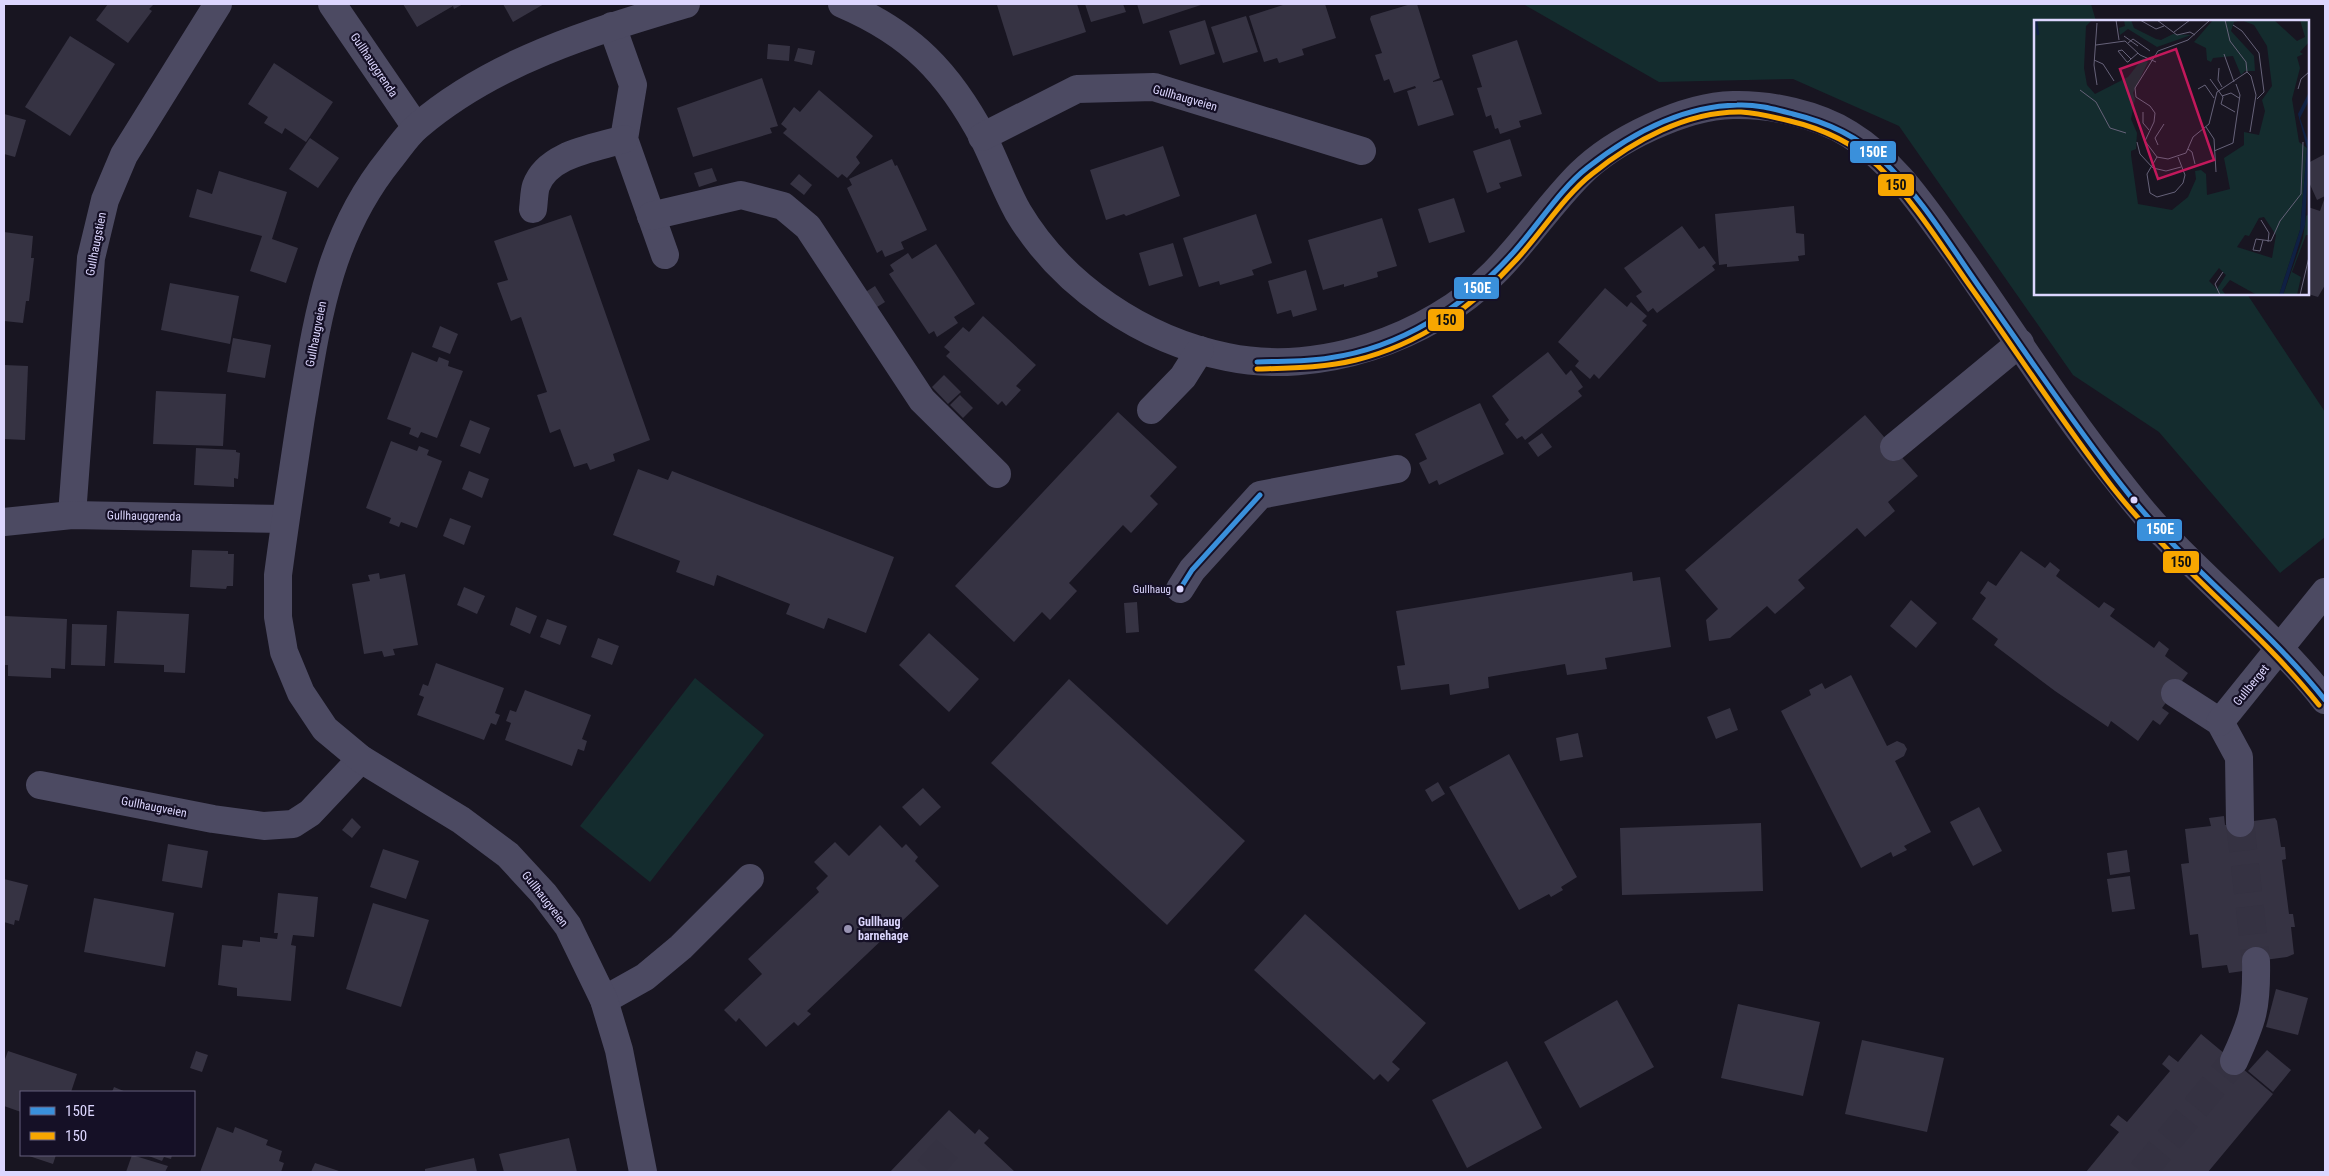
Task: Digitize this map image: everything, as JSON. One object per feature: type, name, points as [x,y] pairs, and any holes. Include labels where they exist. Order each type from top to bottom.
[{"type":"street","name":"Gullhaugstien","points":[[72,515],[91,258],[105,200],[124,155],[218,4]]},
{"type":"street","name":"Gullhauggrenda","points":[[332,4],[416,127]]},
{"type":"street","name":"Gullhaugveien","points":[[643,1172],[619,1050],[604,1000],[568,926],[544,894],[508,855],[461,820],[361,759],[325,729],[301,693],[284,652],[278,616],[278,575],[285,519],[318,315],[334,257],[362,199],[384,167],[416,127],[455,98],[495,75],[540,52],[612,26],[686,4]]},
{"type":"street","points":[[842,4],[866,14],[914,45],[939,70],[982,137],[1018,211],[1043,248],[1106,304],[1138,326],[1200,350],[1257,362],[1331,358],[1382,344],[1424,324],[1459,302],[1490,277],[1582,172],[1616,147],[1652,127],[1679,117],[1730,105],[1774,109],[1817,119],[1846,132],[1867,147],[1893,171],[1917,199],[2020,343],[2070,418],[2162,534],[2281,648],[2325,700]]},
{"type":"street","points":[[612,26],[633,85],[624,139],[665,255]]},
{"type":"street","name":"Gullhaugveien","points":[[982,137],[1077,89],[1154,87],[1362,151]]},
{"type":"street","points":[[533,209],[536,186],[546,169],[566,157],[624,139]]},
{"type":"street","points":[[651,216],[741,195],[783,206],[808,227],[922,400],[997,474]]},
{"type":"street","points":[[1894,447],[2020,343]]},
{"type":"street","points":[[1152,410],[1183,377],[1200,350]]},
{"type":"street","points":[[1180,589],[1192,570],[1260,495],[1397,469]]},
{"type":"street","name":"Gullhauggrenda","points":[[4,522],[72,515],[285,519]]},
{"type":"street","name":"Gullberget","points":[[2220,722],[2325,592]]},
{"type":"street","points":[[2175,693],[2220,722],[2239,757],[2240,823]]},
{"type":"street","name":"Gullhaugveien","points":[[40,785],[213,819],[264,826],[293,824],[310,813],[361,759]]},
{"type":"street","points":[[604,1000],[645,977],[682,946],[750,878]]},
{"type":"street","points":[[2234,1061],[2251,1024],[2255,1008],[2256,961]]},
{"type":"green space","points":[[1523,4],[2091,4],[2096,20],[2034,20],[2034,295],[2248,295],[2325,412],[2325,537],[2280,573],[2159,432],[2073,375],[1899,126],[1793,79],[1659,82]]},
{"type":"green space","points":[[695,678],[764,735],[650,882],[580,826]]},
{"type":"building","points":[[108,4],[154,4],[149,9],[152,11],[128,43],[96,20]]},
{"type":"building","points":[[403,4],[463,4],[454,9],[453,6],[417,27]]},
{"type":"building","points":[[503,4],[544,4],[513,22]]},
{"type":"building","points":[[1077,4],[1086,32],[1013,56],[997,5]]},
{"type":"building","points":[[1085,4],[1123,4],[1126,12],[1091,22]]},
{"type":"building","points":[[1137,4],[1204,4],[1143,24]]},
{"type":"building","points":[[1286,4],[1325,4],[1336,38],[1302,49],[1304,55],[1279,63],[1277,58],[1264,62],[1249,16]]},
{"type":"building","points":[[1411,4],[1417,4],[1440,78],[1433,82],[1442,80],[1454,115],[1418,126],[1407,91],[1416,88],[1415,86],[1394,93],[1389,79],[1384,81],[1375,55],[1382,53],[1370,19],[1371,16]]},
{"type":"building","points":[[1246,16],[1258,52],[1223,63],[1211,27]]},
{"type":"building","points":[[1205,20],[1215,54],[1180,65],[1169,31]]},
{"type":"building","points":[[70,36],[115,64],[70,136],[25,107]]},
{"type":"building","points":[[1517,40],[1542,114],[1519,121],[1521,127],[1500,134],[1498,128],[1495,129],[1491,115],[1486,117],[1477,88],[1482,87],[1472,55]]},
{"type":"building","points":[[768,44],[790,46],[789,61],[767,59]]},
{"type":"building","points":[[798,48],[815,51],[812,65],[794,61]]},
{"type":"building","points":[[274,63],[333,102],[306,142],[285,128],[282,134],[264,123],[268,117],[248,104]]},
{"type":"building","points":[[762,78],[778,126],[770,128],[772,133],[693,157],[677,108]]},
{"type":"building","points":[[819,90],[873,136],[856,157],[860,163],[847,178],[842,174],[838,178],[783,133],[787,129],[781,124],[794,107],[800,112]]},
{"type":"building","points":[[4,114],[26,120],[15,157],[4,154]]},
{"type":"building","points":[[310,138],[339,158],[318,188],[289,169]]},
{"type":"building","points":[[1510,139],[1522,176],[1499,183],[1501,188],[1487,193],[1473,151]]},
{"type":"building","points":[[1163,146],[1180,196],[1126,216],[1124,214],[1106,220],[1090,170]]},
{"type":"building","points":[[2325,154],[2325,196],[2317,200],[2309,182],[2309,162]]},
{"type":"building","points":[[892,159],[895,166],[897,165],[927,230],[901,242],[904,249],[885,257],[882,250],[877,253],[847,188],[852,185],[849,179]]},
{"type":"building","points":[[712,168],[717,181],[699,187],[694,173]]},
{"type":"building","points":[[219,171],[287,192],[272,239],[298,248],[286,283],[250,271],[262,236],[189,217],[197,189],[212,194]]},
{"type":"building","points":[[799,174],[812,185],[804,195],[790,184]]},
{"type":"building","points":[[2325,197],[2325,285],[2318,297],[2309,294],[2309,207],[2320,211]]},
{"type":"building","points":[[1454,198],[1465,232],[1429,243],[1418,209]]},
{"type":"building","points":[[1794,206],[1796,233],[1804,234],[1805,255],[1798,256],[1799,261],[1727,267],[1727,264],[1719,265],[1715,214]]},
{"type":"building","points":[[1256,214],[1272,263],[1252,270],[1254,275],[1220,285],[1219,281],[1199,287],[1183,238]]},
{"type":"building","points":[[571,215],[650,440],[613,454],[615,461],[590,470],[587,463],[574,467],[560,429],[550,433],[537,395],[547,392],[521,317],[511,321],[497,283],[508,280],[494,241]]},
{"type":"building","points":[[1382,218],[1397,266],[1377,272],[1378,277],[1344,287],[1344,284],[1323,290],[1308,240]]},
{"type":"building","points":[[1682,226],[1699,249],[1704,246],[1716,263],[1712,266],[1715,270],[1657,313],[1653,308],[1648,312],[1636,296],[1642,292],[1624,268]]},
{"type":"building","points":[[4,232],[33,236],[31,258],[34,258],[29,301],[26,301],[23,323],[4,321]]},
{"type":"building","points":[[1173,243],[1183,276],[1149,286],[1139,253]]},
{"type":"building","points":[[936,244],[975,304],[954,317],[958,323],[937,337],[934,331],[929,334],[889,274],[894,271],[890,265],[908,253],[912,259]]},
{"type":"building","points":[[1306,270],[1317,310],[1293,317],[1291,310],[1277,314],[1268,281]]},
{"type":"building","points":[[170,283],[239,296],[230,344],[161,330]]},
{"type":"building","points":[[875,286],[885,302],[874,309],[864,293]]},
{"type":"building","points":[[1605,288],[1627,307],[1631,302],[1647,316],[1642,321],[1647,325],[1599,379],[1594,374],[1590,379],[1575,366],[1579,361],[1558,342]]},
{"type":"building","points":[[983,316],[1036,365],[1016,386],[1021,390],[1006,406],[1002,401],[998,405],[946,356],[950,352],[944,347],[963,327],[969,332]]},
{"type":"building","points":[[440,326],[458,334],[450,354],[432,347]]},
{"type":"building","points":[[233,338],[271,345],[265,378],[227,372]]},
{"type":"building","points":[[412,352],[437,362],[439,357],[449,361],[448,366],[463,371],[437,438],[421,432],[418,438],[409,434],[411,428],[387,419]]},
{"type":"building","points":[[1548,352],[1566,375],[1571,370],[1583,387],[1578,391],[1582,396],[1525,440],[1522,436],[1517,439],[1505,424],[1509,420],[1492,396]]},
{"type":"building","points":[[4,365],[28,366],[25,440],[4,439]]},
{"type":"building","points":[[944,375],[961,392],[948,404],[932,387]]},
{"type":"building","points":[[156,391],[226,394],[223,446],[153,444]]},
{"type":"building","points":[[960,395],[973,408],[963,418],[950,405]]},
{"type":"building","points":[[1480,403],[1504,454],[1439,485],[1437,480],[1429,484],[1419,463],[1427,459],[1415,434]]},
{"type":"building","points":[[1118,412],[1177,467],[1150,496],[1158,504],[1131,533],[1123,525],[1069,583],[1077,591],[1050,620],[1042,612],[1014,642],[955,586]]},
{"type":"building","points":[[1865,415],[1918,476],[1888,502],[1895,511],[1865,537],[1857,528],[1798,580],[1805,588],[1775,614],[1767,606],[1730,638],[1709,641],[1706,620],[1718,609],[1685,570]]},
{"type":"building","points":[[470,420],[490,428],[480,454],[460,446]]},
{"type":"building","points":[[1542,433],[1552,447],[1538,457],[1528,443]]},
{"type":"building","points":[[391,441],[417,451],[419,446],[429,450],[427,455],[442,461],[417,528],[401,522],[399,527],[389,523],[391,518],[366,508]]},
{"type":"building","points":[[196,448],[236,450],[236,452],[240,453],[238,479],[234,478],[234,487],[194,485]]},
{"type":"building","points":[[638,469],[668,480],[672,471],[894,557],[866,633],[828,618],[824,629],[786,614],[790,604],[717,575],[714,586],[676,572],[680,561],[613,535]]},
{"type":"building","points":[[469,471],[489,479],[482,498],[462,489]]},
{"type":"building","points":[[450,518],[471,526],[464,545],[443,536]]},
{"type":"building","points":[[192,550],[228,551],[228,554],[234,554],[233,586],[227,586],[226,589],[190,587]]},
{"type":"building","points":[[2021,551],[2045,568],[2050,562],[2060,570],[2056,576],[2099,608],[2104,602],[2115,609],[2110,616],[2154,648],[2159,641],[2169,649],[2165,656],[2188,673],[2162,708],[2169,713],[2160,725],[2153,720],[2138,741],[2111,721],[2108,727],[2055,691],[1994,645],[1998,639],[1972,619],[1986,598],[1980,593],[1988,581],[1996,586]]},
{"type":"building","points":[[1632,572],[1633,581],[1660,577],[1671,647],[1605,658],[1607,669],[1567,675],[1565,664],[1488,677],[1489,688],[1450,695],[1449,684],[1401,690],[1397,666],[1405,665],[1396,611]]},
{"type":"building","points":[[379,573],[380,579],[405,574],[418,645],[393,649],[395,655],[384,657],[382,651],[364,654],[352,584],[370,581],[368,575]]},
{"type":"building","points":[[464,587],[485,596],[477,614],[457,605]]},
{"type":"building","points":[[1911,600],[1937,623],[1916,648],[1890,626]]},
{"type":"building","points":[[1137,602],[1139,632],[1126,633],[1124,603]]},
{"type":"building","points":[[516,607],[537,616],[530,634],[510,625]]},
{"type":"building","points":[[117,611],[189,614],[185,673],[164,672],[164,665],[114,663]]},
{"type":"building","points":[[5,616],[67,619],[65,669],[51,668],[51,678],[8,676],[8,665],[4,665]]},
{"type":"building","points":[[547,619],[567,626],[560,645],[540,637]]},
{"type":"building","points":[[72,624],[107,625],[105,666],[71,665]]},
{"type":"building","points":[[929,633],[979,679],[949,712],[899,665]]},
{"type":"building","points":[[598,638],[619,646],[612,665],[591,657]]},
{"type":"building","points":[[436,663],[504,688],[495,713],[500,715],[496,725],[491,723],[484,740],[417,715],[424,697],[419,695],[423,684],[428,686]]},
{"type":"building","points":[[1851,675],[1887,746],[1897,741],[1904,744],[1907,749],[1904,756],[1895,761],[1931,832],[1904,846],[1907,850],[1893,857],[1891,852],[1861,868],[1781,711],[1811,695],[1809,690],[1822,683],[1825,689]]},
{"type":"building","points":[[1069,679],[1245,841],[1167,925],[991,763]]},
{"type":"building","points":[[525,690],[591,715],[582,739],[587,741],[584,751],[578,749],[572,766],[505,740],[511,723],[506,721],[510,710],[516,712]]},
{"type":"building","points":[[1730,708],[1738,730],[1716,739],[1707,717]]},
{"type":"building","points":[[1578,733],[1583,757],[1560,761],[1556,738]]},
{"type":"building","points":[[1509,754],[1577,877],[1561,887],[1563,890],[1551,897],[1549,894],[1519,910],[1449,787]]},
{"type":"building","points":[[1438,782],[1445,794],[1432,802],[1425,790]]},
{"type":"building","points":[[923,788],[941,807],[920,826],[902,807]]},
{"type":"building","points":[[1979,807],[2002,851],[1973,866],[1950,822]]},
{"type":"building","points":[[2224,816],[2225,825],[2275,818],[2277,821],[2281,847],[2285,847],[2286,859],[2282,860],[2289,914],[2293,914],[2295,927],[2291,927],[2294,954],[2287,957],[2242,963],[2243,971],[2229,973],[2227,965],[2202,968],[2198,934],[2190,935],[2181,864],[2189,863],[2185,829],[2211,826],[2209,818]]},
{"type":"building","points":[[352,818],[361,827],[352,838],[342,830]]},
{"type":"building","points":[[1761,823],[1763,891],[1622,895],[1620,828]]},
{"type":"building","points":[[880,825],[902,848],[906,844],[918,857],[915,861],[939,886],[899,924],[903,928],[891,939],[887,935],[807,1011],[811,1014],[798,1026],[794,1022],[766,1047],[739,1018],[736,1022],[724,1010],[762,974],[748,959],[819,892],[816,888],[828,876],[814,862],[835,842],[849,856]]},
{"type":"building","points":[[168,844],[208,851],[202,888],[162,881]]},
{"type":"building","points":[[383,849],[419,861],[406,899],[370,887]]},
{"type":"building","points":[[2127,850],[2130,872],[2110,875],[2107,853]]},
{"type":"building","points":[[2130,876],[2135,909],[2112,912],[2107,879]]},
{"type":"building","points":[[4,879],[28,885],[19,921],[15,920],[14,925],[4,922]]},
{"type":"building","points":[[278,893],[318,897],[314,937],[293,935],[291,945],[296,946],[291,1001],[237,996],[237,988],[218,985],[222,945],[242,947],[243,940],[260,942],[260,937],[277,939],[278,933],[274,933]]},
{"type":"building","points":[[94,898],[174,913],[165,967],[84,952]]},
{"type":"building","points":[[373,903],[429,920],[401,1007],[346,989]]},
{"type":"building","points":[[1305,914],[1426,1023],[1392,1062],[1400,1069],[1388,1082],[1380,1074],[1374,1080],[1254,970]]},
{"type":"building","points":[[2276,989],[2308,998],[2298,1035],[2266,1027]]},
{"type":"building","points":[[1617,1000],[1654,1067],[1580,1108],[1544,1042]]},
{"type":"building","points":[[1738,1004],[1820,1022],[1803,1096],[1721,1078]]},
{"type":"building","points":[[2201,1034],[2273,1094],[2208,1172],[2086,1172],[2119,1132],[2110,1125],[2118,1115],[2127,1122],[2170,1071],[2162,1064],[2169,1055],[2178,1062]]},
{"type":"building","points":[[1862,1040],[1944,1058],[1927,1132],[1845,1114]]},
{"type":"building","points":[[2267,1050],[2291,1070],[2273,1092],[2248,1071]]},
{"type":"building","points":[[8,1051],[77,1074],[71,1091],[20,1091],[20,1112],[4,1106],[4,1062]]},
{"type":"building","points":[[196,1051],[208,1055],[202,1072],[190,1068]]},
{"type":"building","points":[[1507,1061],[1542,1128],[1467,1168],[1432,1100]]},
{"type":"building","points":[[114,1087],[124,1091],[112,1091]]},
{"type":"building","points":[[949,1110],[975,1134],[979,1129],[989,1138],[984,1143],[1015,1172],[890,1172]]},
{"type":"building","points":[[217,1127],[233,1133],[235,1127],[268,1140],[266,1145],[282,1151],[279,1161],[284,1163],[281,1172],[200,1172]]},
{"type":"building","points":[[569,1138],[577,1172],[504,1172],[499,1154]]},
{"type":"building","points":[[29,1156],[56,1156],[53,1164]]},
{"type":"building","points":[[132,1156],[168,1166],[165,1172],[126,1172]]},
{"type":"building","points":[[149,1156],[172,1156],[171,1159],[164,1157],[162,1161]]},
{"type":"building","points":[[474,1158],[477,1172],[425,1172],[425,1169]]},
{"type":"building","points":[[315,1163],[342,1172],[311,1172]]},
{"type":"tunnel","points":[[2240,823],[2256,961]]},
{"type":"tunnel","points":[[2142,1172],[2234,1061]]},
{"type":"tunnel","points":[[927,1150],[952,1172]]},
{"type":"transit line","name":"150E","points":[[1257,362],[1311,360],[1355,353],[1405,335],[1429,322],[1452,308],[1493,273],[1521,244],[1567,187],[1587,168],[1620,144],[1657,124],[1696,111],[1737,105],[1765,107],[1805,117],[1829,125],[1851,136],[1881,159],[1896,174],[1924,207],[2070,416],[2123,487],[2171,542],[2276,645],[2325,700]]},
{"type":"transit line","name":"150","points":[[1257,369],[1332,365],[1356,360],[1401,344],[1444,322],[1464,308],[1501,276],[1526,249],[1572,192],[1592,174],[1625,150],[1662,130],[1681,122],[1701,117],[1741,112],[1766,115],[1802,124],[1826,132],[1848,143],[1878,166],[1892,181],[1930,229],[2113,488],[2162,544],[2269,649],[2319,705]]},
{"type":"transit line","name":"150E","points":[[1180,589],[1192,570],[1260,495]]},
{"type":"place","name":"Gullhaug","points":[[1180,589]]},
{"type":"place","name":"Gullhaug barnehage","points":[[848,929]]}]
